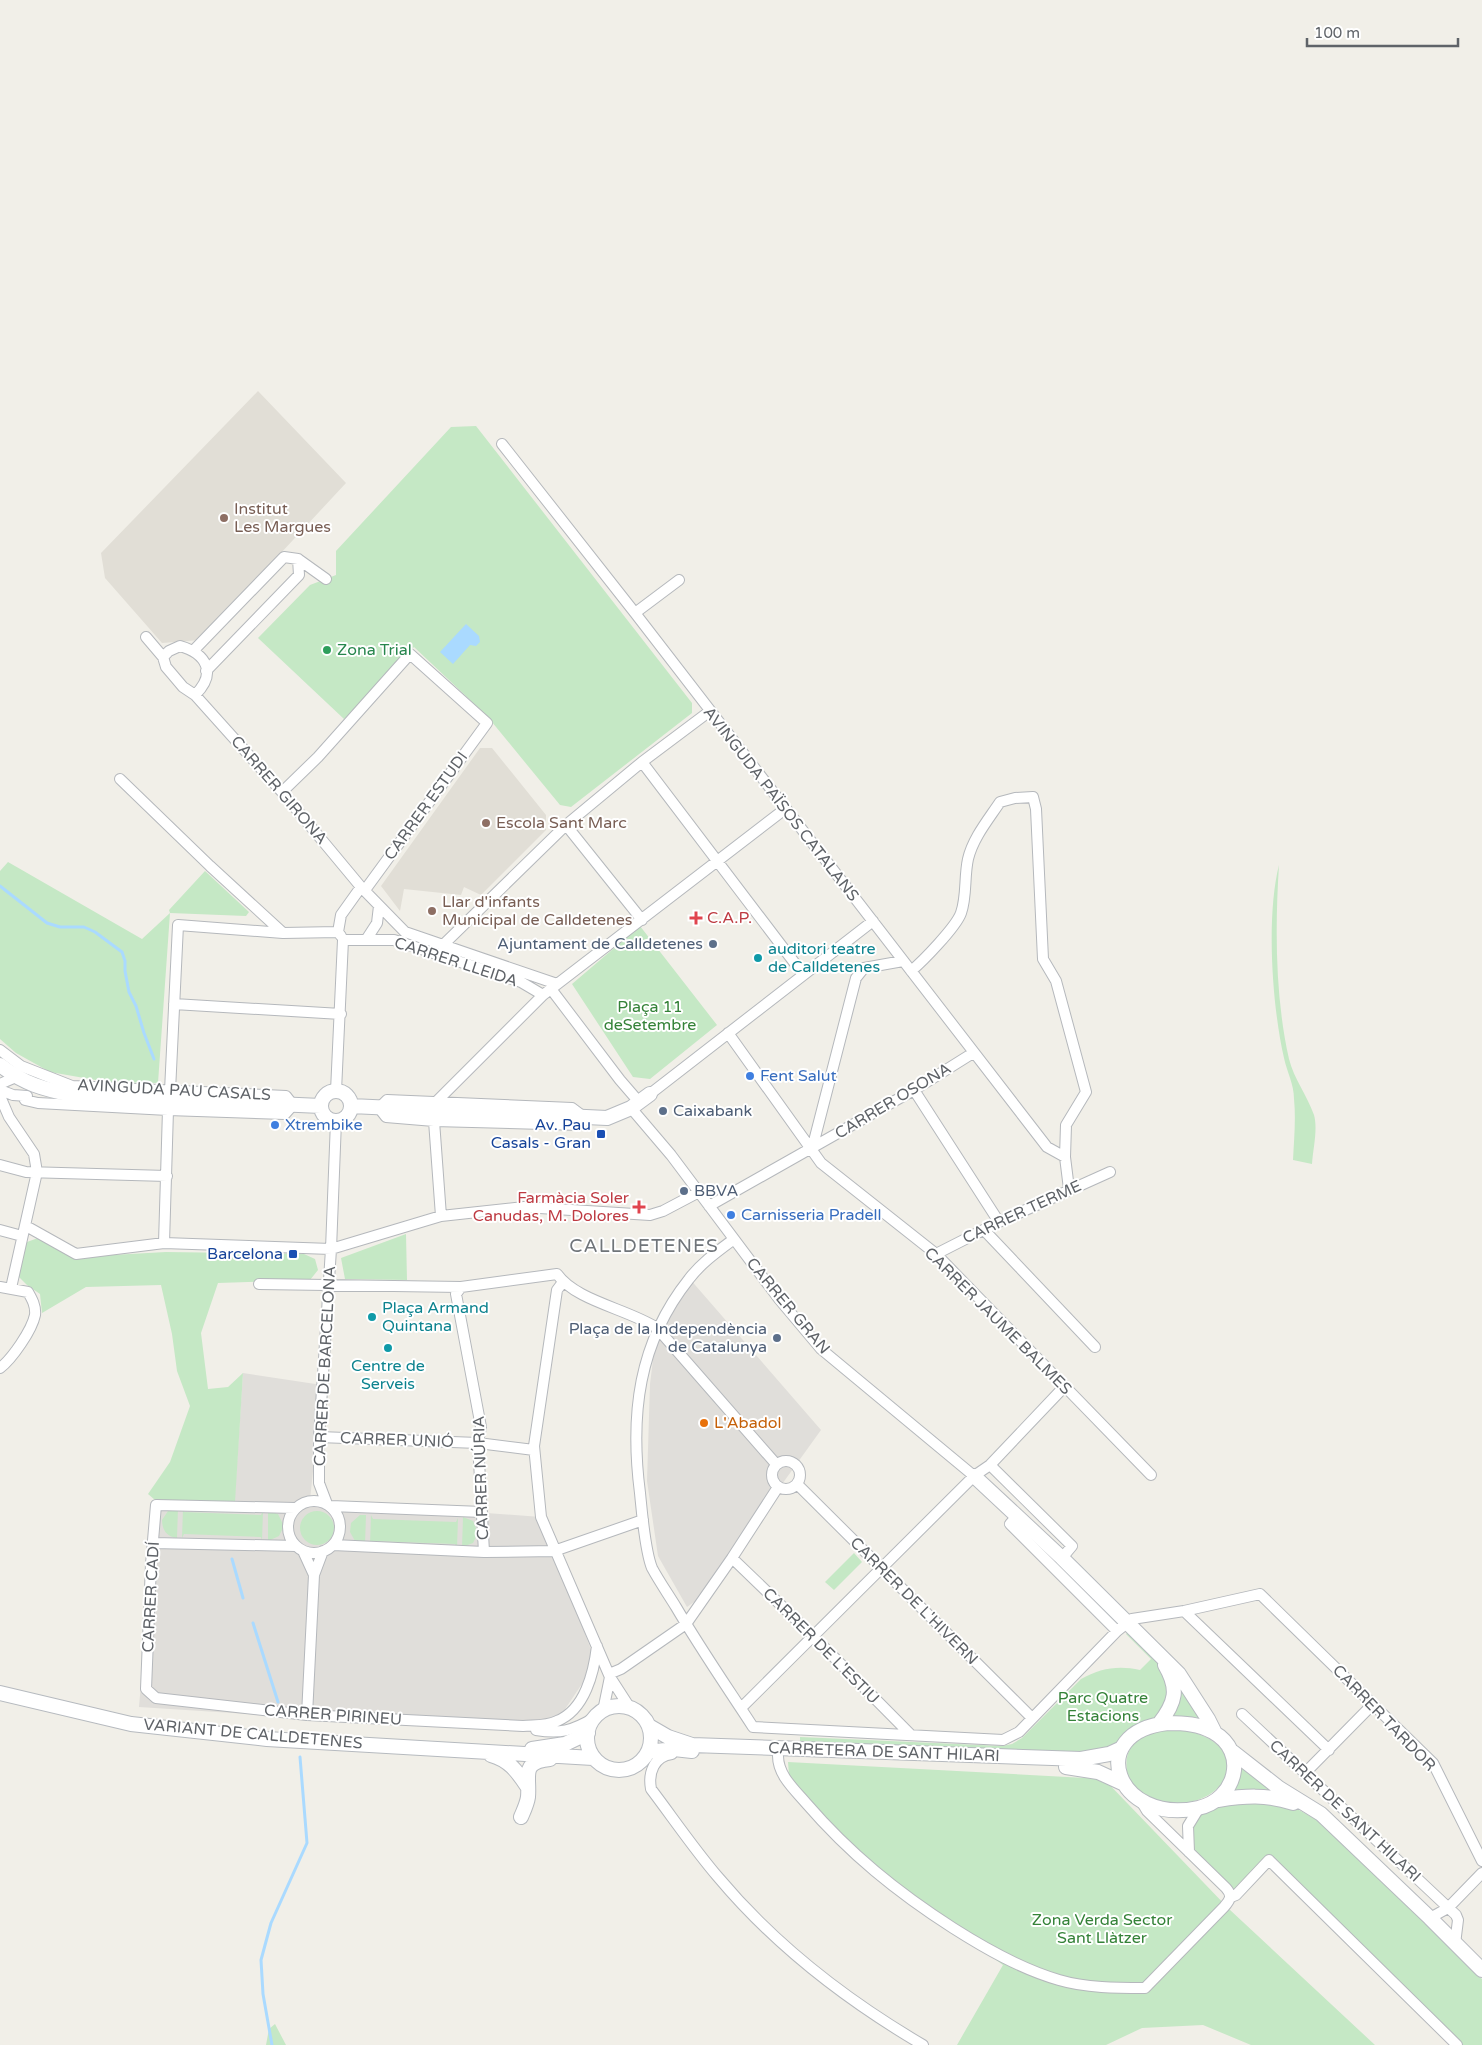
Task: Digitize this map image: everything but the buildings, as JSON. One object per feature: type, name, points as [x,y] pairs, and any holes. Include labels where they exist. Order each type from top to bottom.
[{"type":"street","name":"AVINGUDA PAÏSOS CATALANS","points":[[502,444],[635,613],[1047,1148],[1065,1157]]},
{"type":"street","points":[[194,650],[284,556],[298,559],[326,579]]},
{"type":"street","points":[[206,671],[299,575],[298,559]]},
{"type":"street","points":[[635,613],[679,580]]},
{"type":"street","points":[[146,637],[163,657],[166,667],[183,687],[195,695],[202,688],[207,679],[205,663],[194,650],[180,646],[169,651],[163,657]]},
{"type":"street","name":"CARRER ESTUDI","points":[[282,792],[318,757],[410,654],[487,723],[363,888]]},
{"type":"street","name":"CARRER GIRONA","points":[[195,695],[282,792],[363,888]]},
{"type":"street","points":[[442,946],[566,825],[642,762],[710,711]]},
{"type":"street","points":[[642,762],[804,974]]},
{"type":"street","points":[[120,779],[283,933]]},
{"type":"street","points":[[911,971],[937,945],[961,914],[968,860],[974,842],[1000,802],[1016,798],[1033,797],[1036,809],[1043,960],[1056,981],[1086,1092],[1066,1125],[1065,1157],[1069,1189]]},
{"type":"street","points":[[436,1101],[550,989],[785,809]]},
{"type":"street","points":[[566,825],[642,920]]},
{"type":"street","points":[[336,1091],[341,1014],[341,915],[363,888]]},
{"type":"street","name":"CARRER LLEIDA","points":[[363,888],[405,932],[550,989]]},
{"type":"street","name":"CARRER LLEIDA","points":[[366,940],[377,923],[379,906]]},
{"type":"street","points":[[352,1106],[607,1118],[640,1101],[873,921]]},
{"type":"street","name":"CARRER LLEIDA","points":[[174,1004],[178,925],[341,936],[366,940],[394,940],[521,982],[550,989]]},
{"type":"street","points":[[812,1149],[856,978],[864,968],[903,961]]},
{"type":"street","name":"CARRER GRAN","points":[[550,989],[620,1080],[640,1101],[671,1155],[698,1192],[779,1299],[821,1349],[974,1476]]},
{"type":"street","points":[[170,1091],[174,1004],[341,1014]]},
{"type":"street","name":"CARRER JAUME BALMES","points":[[728,1033],[821,1163],[936,1254],[1151,1475]]},
{"type":"street","name":"AVINGUDA PAU CASALS","points":[[0,1050],[21,1066],[72,1086],[286,1096],[293,1105]]},
{"type":"street","name":"CARRER OSONA","points":[[709,1206],[914,1090],[973,1052]]},
{"type":"street","name":"AVINGUDA PAU CASALS","points":[[0,1065],[16,1077],[40,1088],[73,1095]]},
{"type":"street","points":[[0,1084],[16,1077],[18,1096],[1,1100],[9,1117],[34,1154],[37,1172],[11,1288]]},
{"type":"street","name":"AVINGUDA PAU CASALS","points":[[0,1090],[38,1103],[168,1110],[285,1114],[293,1105]]},
{"type":"street","points":[[914,1090],[999,1222]]},
{"type":"street","points":[[336,1091],[344,1093],[350,1099],[352,1106],[344,1120],[336,1122],[328,1119],[323,1114],[320,1106],[323,1098],[328,1093],[336,1091]]},
{"type":"street","name":"AVINGUDA PAU CASALS","points":[[18,1096],[73,1095],[320,1106]]},
{"type":"street","points":[[379,1108],[387,1100],[436,1101],[572,1108],[586,1117]]},
{"type":"street","points":[[379,1108],[386,1117],[434,1121],[580,1125],[586,1117]]},
{"type":"street","points":[[164,1242],[168,1110]]},
{"type":"street","points":[[434,1121],[441,1216]]},
{"type":"street","name":"CARRER DE BARCELONA","points":[[329,1505],[319,1483],[319,1437],[331,1249],[336,1122]]},
{"type":"street","points":[[0,1165],[26,1172],[167,1176]]},
{"type":"street","name":"CARRER TERME","points":[[936,1254],[1069,1189],[1110,1172]]},
{"type":"street","points":[[0,1230],[24,1231],[76,1254],[164,1242],[331,1249],[441,1216],[524,1207],[650,1215],[663,1211],[698,1192]]},
{"type":"street","points":[[984,1230],[1095,1347]]},
{"type":"street","points":[[734,1239],[711,1256],[689,1278],[657,1328],[649,1351],[639,1397],[635,1430],[635,1458],[643,1520],[652,1566],[686,1624],[754,1727],[1003,1740],[1019,1732],[1132,1619],[1184,1611],[1329,1750]]},
{"type":"street","points":[[259,1284],[461,1287],[557,1274],[563,1282],[574,1290],[644,1320],[657,1328],[776,1464]]},
{"type":"street","points":[[563,1282],[557,1290],[534,1450],[541,1518],[609,1675],[630,1708]]},
{"type":"street","points":[[0,1286],[28,1292],[34,1303],[35,1313],[32,1323],[9,1361],[0,1368]]},
{"type":"street","name":"CARRER NÚRIA","points":[[461,1287],[456,1294],[481,1427],[478,1444],[484,1552]]},
{"type":"street","points":[[741,1708],[870,1577],[882,1568],[974,1476],[990,1465],[1064,1387]]},
{"type":"street","name":"CARRER UNIÓ","points":[[319,1437],[478,1444],[534,1450]]},
{"type":"street","points":[[785,1460],[794,1463],[800,1471],[797,1484],[790,1489],[778,1487],[774,1483],[771,1473],[776,1464],[785,1460]]},
{"type":"street","points":[[990,1465],[1072,1546],[1062,1558]]},
{"type":"street","points":[[974,1476],[1062,1558],[1122,1627]]},
{"type":"street","name":"CARRER DE BARCELONA","points":[[310,1500],[319,1483]]},
{"type":"street","name":"CARRER DE L'HIVERN","points":[[797,1484],[1032,1718]]},
{"type":"street","points":[[598,1714],[611,1707],[621,1706],[630,1708],[640,1714],[649,1726],[651,1741],[648,1752],[642,1761],[633,1768],[611,1770],[593,1758],[588,1748],[588,1733],[598,1714],[609,1675],[621,1669],[686,1624],[778,1487]]},
{"type":"street","points":[[314,1576],[300,1549],[290,1539],[287,1530],[290,1515],[295,1508],[310,1500],[329,1505],[482,1512]]},
{"type":"street","name":"CARRER CADÍ","points":[[146,1689],[156,1505],[295,1508]]},
{"type":"street","points":[[307,1715],[314,1576],[324,1551],[333,1545],[340,1530],[340,1520],[329,1505]]},
{"type":"street","points":[[1017,1516],[1010,1524],[1122,1627],[1159,1654],[1180,1674],[1215,1733],[1233,1752],[1279,1788],[1321,1814],[1482,1970]]},
{"type":"street","points":[[333,1545],[484,1552],[554,1551],[643,1520]]},
{"type":"street","points":[[153,1543],[324,1551]]},
{"type":"street","name":"CARRER DE L'ESTIU","points":[[732,1558],[910,1734]]},
{"type":"street","name":"CARRER TARDOR","points":[[1184,1611],[1260,1594],[1433,1764],[1482,1861]]},
{"type":"street","name":"CARRER PIRINEU","points":[[146,1689],[156,1698],[307,1715],[523,1726],[548,1725],[559,1721],[578,1704],[594,1668],[597,1646]]},
{"type":"street","points":[[1159,1654],[1170,1673],[1175,1687],[1172,1704],[1159,1724]]},
{"type":"street","name":"VARIANT DE CALLDETENES","points":[[0,1693],[131,1724],[266,1739],[593,1758]]},
{"type":"street","points":[[1304,1774],[1373,1704]]},
{"type":"street","name":"CARRER PIRINEU","points":[[523,1726],[554,1733],[579,1727],[598,1714]]},
{"type":"street","name":"CARRER DE SANT HILARI","points":[[1242,1714],[1448,1908]]},
{"type":"street","points":[[1215,1733],[1187,1723],[1159,1724],[1141,1730],[1122,1748],[1118,1764],[1122,1783],[1141,1801],[1147,1811],[1230,1892],[1231,1897]]},
{"type":"street","name":"CARRETERA DE SANT HILARI","points":[[649,1726],[668,1737],[692,1744],[708,1745],[1080,1759],[1109,1754],[1122,1748]]},
{"type":"street","name":"VARIANT DE CALLDETENES","points":[[479,1750],[535,1749],[565,1744],[588,1733]]},
{"type":"street","name":"CARRETERA DE SANT HILARI","points":[[648,1752],[674,1749],[778,1756],[1078,1768],[1098,1772],[1122,1783]]},
{"type":"street","points":[[479,1750],[501,1758],[515,1768],[527,1786]]},
{"type":"street","points":[[703,1752],[692,1755],[670,1753],[660,1758],[653,1766],[649,1778],[651,1789],[718,1877],[788,1949],[852,2001],[923,2045]]},
{"type":"street","points":[[1218,1800],[1232,1779],[1233,1752]]},
{"type":"street","points":[[778,1756],[779,1769],[822,1822],[860,1860],[920,1907],[1002,1957],[1059,1980],[1110,1988],[1145,1988],[1224,1907],[1231,1897],[1236,1895],[1269,1860],[1456,2045]]},
{"type":"street","points":[[521,1817],[527,1802],[527,1786],[531,1765],[536,1760],[565,1757]]},
{"type":"street","points":[[1141,1801],[1162,1808],[1182,1810],[1199,1808],[1218,1800],[1248,1795],[1277,1798],[1321,1814]]},
{"type":"street","points":[[1189,1852],[1188,1826],[1199,1808]]},
{"type":"street","points":[[1430,1918],[1448,1908],[1482,1873]]},
{"type":"street","points":[[1448,1908],[1456,1915],[1458,1920],[1455,1944]]},
{"type":"shaded area","name":"Institut Les Margues","points":[[258,391],[346,483],[200,640],[162,643],[105,578],[101,553]]},
{"type":"shaded area","name":"Escola Sant Marc","points":[[480,748],[492,748],[546,815],[546,830],[481,895],[464,887],[461,895],[404,889],[400,911],[381,886]]},
{"type":"shaded area","points":[[689,1278],[821,1430],[701,1597],[687,1607],[658,1556],[647,1481],[650,1384],[657,1328]]},
{"type":"shaded area","points":[[243,1373],[322,1385],[310,1500],[541,1517],[596,1663],[549,1733],[139,1707],[156,1505],[234,1507]]},
{"type":"green space","points":[[476,426],[692,703],[692,713],[571,807],[560,805],[487,716],[414,647],[344,719],[258,638],[310,585],[336,575],[336,551],[451,427]]},
{"type":"green space","points":[[8,862],[142,939],[170,913],[158,1083],[107,1082],[50,1072],[16,1053],[0,1039],[0,871]]},
{"type":"green space","points":[[1279,865],[1277,962],[1281,1011],[1291,1066],[1314,1115],[1315,1133],[1312,1164],[1293,1160],[1294,1094],[1284,1058],[1276,1013],[1272,935],[1275,886]]},
{"type":"green space","points":[[205,871],[249,912],[246,916],[170,913],[169,910]]},
{"type":"green space","name":"Plaça 11 deSetembre","points":[[640,926],[717,1025],[650,1079],[633,1077],[572,984]]},
{"type":"green space","points":[[406,1234],[407,1280],[345,1279],[341,1258]]},
{"type":"green space","points":[[38,1238],[76,1257],[166,1252],[304,1254],[315,1259],[318,1270],[310,1280],[218,1283],[201,1333],[208,1389],[228,1387],[243,1373],[235,1502],[155,1500],[148,1494],[170,1462],[190,1406],[177,1371],[172,1334],[161,1285],[86,1287],[42,1313],[40,1294],[18,1276],[27,1242]]},
{"type":"green space","points":[[178,1508],[177,1538],[170,1536],[166,1532],[162,1520],[168,1511]]},
{"type":"green space","points":[[183,1508],[184,1512],[261,1515],[263,1511],[262,1541],[261,1537],[184,1534],[182,1538]]},
{"type":"green space","points":[[268,1511],[278,1514],[284,1526],[279,1536],[268,1541]]},
{"type":"green space","points":[[317,1511],[329,1516],[334,1528],[329,1540],[317,1545],[305,1540],[300,1528],[305,1516]]},
{"type":"green space","points":[[360,1515],[366,1515],[365,1545],[355,1541],[350,1532],[351,1523]]},
{"type":"green space","points":[[371,1515],[373,1519],[456,1522],[458,1518],[457,1548],[455,1544],[372,1541],[370,1545]]},
{"type":"green space","points":[[463,1517],[473,1521],[478,1533],[473,1543],[462,1547]]},
{"type":"green space","points":[[854,1553],[862,1562],[834,1590],[825,1582]]},
{"type":"green space","name":"Parc Quatre Estacions","points":[[1129,1631],[1158,1662],[1171,1695],[1156,1719],[1099,1753],[800,1746],[800,1737],[1002,1746],[1012,1744],[1022,1738],[1081,1679],[1095,1672],[1110,1669],[1140,1670],[1151,1659],[1126,1634]]},
{"type":"green space","points":[[1179,1684],[1203,1720],[1173,1718]]},
{"type":"green space","points":[[1179,1729],[1208,1738],[1224,1752],[1228,1767],[1223,1782],[1210,1794],[1190,1802],[1167,1802],[1141,1793],[1130,1781],[1127,1772],[1129,1751],[1141,1738],[1149,1734]]},
{"type":"green space","name":"Zona Verda Sector Sant Llàtzer","points":[[788,1762],[1104,1779],[1229,1909],[1375,2045],[1251,2045],[1203,2025],[1142,2028],[1106,2045],[957,2045],[1003,1965],[860,1860],[789,1775]]},
{"type":"green space","points":[[1241,1766],[1275,1793],[1233,1793]]},
{"type":"green space","points":[[1277,1798],[1319,1821],[1346,1844],[1482,1979],[1482,2045],[1456,2045],[1269,1861],[1236,1895],[1189,1852],[1188,1826],[1199,1808]]},
{"type":"green space","points":[[275,2024],[286,2045],[266,2045],[269,2029]]},
{"type":"water","points":[[466,624],[479,636],[480,642],[476,646],[470,645],[453,664],[440,652]]},
{"type":"waterway","points":[[0,886],[47,923],[60,927],[84,927],[95,932],[122,952],[129,992],[136,1006],[154,1059]]},
{"type":"waterway","points":[[232,1559],[243,1598]]},
{"type":"waterway","points":[[253,1623],[278,1702]]},
{"type":"waterway","points":[[272,2045],[263,1994],[261,1960],[271,1923],[307,1843],[300,1757]]},
{"type":"place","name":"Institut Les Margues","points":[[224,518]]},
{"type":"place","name":"Zona Trial","points":[[327,650]]},
{"type":"place","name":"Escola Sant Marc","points":[[486,823]]},
{"type":"place","name":"Llar d'infants Municipal de Calldetenes","points":[[432,911]]},
{"type":"place","name":"C.A.P.","points":[[696,918]]},
{"type":"place","name":"Ajuntament de Calldetenes","points":[[713,944]]},
{"type":"place","name":"auditori teatre de Calldetenes","points":[[758,958]]},
{"type":"place","name":"Fent Salut","points":[[750,1076]]},
{"type":"place","name":"Caixabank","points":[[663,1111]]},
{"type":"place","name":"Xtrembike","points":[[275,1125]]},
{"type":"place","name":"Av. Pau Casals - Gran","points":[[601,1134]]},
{"type":"place","name":"BBVA","points":[[684,1191]]},
{"type":"place","name":"Farmàcia Soler Canudas, M. Dolores","points":[[639,1207]]},
{"type":"place","name":"Carnisseria Pradell","points":[[731,1215]]},
{"type":"place","name":"Barcelona","points":[[293,1254]]},
{"type":"place","name":"Plaça Armand Quintana","points":[[372,1317]]},
{"type":"place","name":"Plaça de la Independència de Catalunya","points":[[777,1338]]},
{"type":"place","name":"Centre de Serveis","points":[[388,1348]]},
{"type":"place","name":"L'Abadol","points":[[704,1423]]},
{"type":"district","name":"CALLDETENES","points":[[644,1246]]}]
